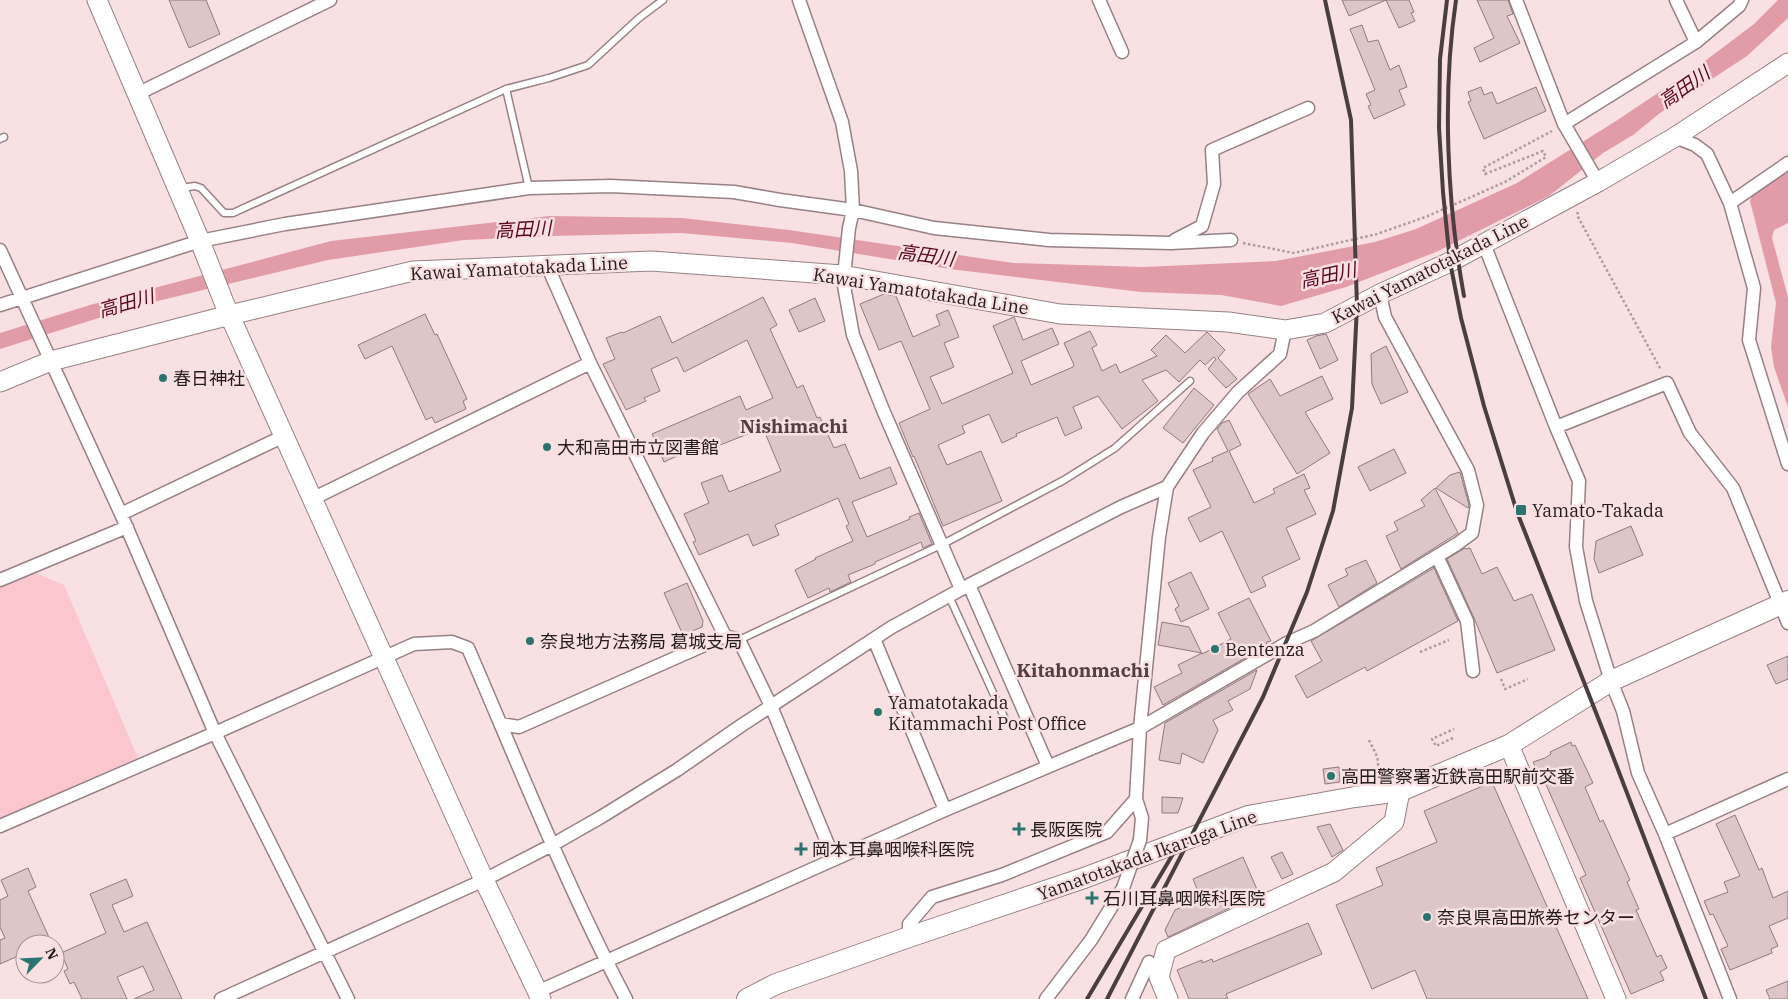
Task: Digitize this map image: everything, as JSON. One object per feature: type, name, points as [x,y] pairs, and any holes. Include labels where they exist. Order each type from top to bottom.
[{"type":"main road","points":[[97,0],[228,310],[484,880],[539,996]]},
{"type":"main road","name":"Kawai Yamatotakada Line","points":[[0,382],[48,355],[228,310],[413,271],[651,261],[844,271],[1060,314],[1228,322],[1285,330],[1325,323],[1484,244],[1675,137],[1788,63]]},
{"type":"main road","name":"Yamatotakada Ikaruga Line","points":[[747,999],[776,984],[1084,878],[1248,816],[1400,791],[1509,744],[1611,681],[1785,610]]},
{"type":"main road","points":[[1509,744],[1616,999]]},
{"type":"main road","points":[[1168,999],[1159,977],[1166,950],[1334,872],[1394,822],[1400,791]]},
{"type":"street","points":[[137,94],[330,0]]},
{"type":"street","points":[[798,0],[842,122],[851,171],[853,210],[844,271],[853,335],[883,410],[943,544],[965,587],[1048,766]]},
{"type":"street","points":[[1099,0],[1122,52]]},
{"type":"street","points":[[1516,0],[1564,124],[1597,180]]},
{"type":"street","points":[[1676,0],[1696,42]]},
{"type":"street","points":[[1564,124],[1696,42],[1739,6],[1742,0]]},
{"type":"street","points":[[1171,243],[1202,226],[1214,184],[1212,150],[1308,108]]},
{"type":"street","points":[[1675,137],[1695,145],[1708,154],[1730,203],[1754,288],[1749,340],[1788,464]]},
{"type":"street","points":[[1730,203],[1788,163]]},
{"type":"street","points":[[0,305],[285,224],[530,188],[611,186],[734,192],[853,210],[934,228],[1049,240],[1171,243],[1231,240]]},
{"type":"street","points":[[1484,244],[1579,481],[1576,547],[1586,601],[1611,681],[1623,711],[1638,772],[1665,834],[1730,999]]},
{"type":"street","points":[[0,250],[127,527],[215,733],[348,999]]},
{"type":"street","points":[[547,266],[590,364],[725,636]]},
{"type":"street","points":[[539,996],[606,961],[946,810],[1140,728],[1287,643],[1314,631],[1472,533],[1477,505],[1468,470],[1385,317],[1380,294]]},
{"type":"street","points":[[1046,999],[1091,940],[1124,888],[1140,840],[1142,818],[1136,799],[1140,728],[1159,537],[1167,487],[1203,433],[1238,392],[1280,354],[1285,330]]},
{"type":"street","points":[[312,499],[590,364]]},
{"type":"street","points":[[1556,427],[1668,383],[1690,433],[1732,488],[1785,610]]},
{"type":"street","points":[[121,514],[284,436]]},
{"type":"street","points":[[221,999],[484,880],[552,844],[601,817],[676,770],[892,627],[965,587],[1121,507],[1167,487]]},
{"type":"street","points":[[0,580],[127,527]]},
{"type":"street","points":[[1437,556],[1468,621],[1473,671]]},
{"type":"street","points":[[501,724],[519,726],[725,636],[739,640],[771,706],[834,860]]},
{"type":"street","points":[[874,639],[946,810]]},
{"type":"street","points":[[0,826],[414,644],[452,642],[468,648],[552,844],[606,961],[626,999]]},
{"type":"street","points":[[1665,834],[1788,779]]},
{"type":"street","points":[[909,937],[909,924],[932,897],[1002,875],[1107,832],[1136,799]]},
{"type":"street","points":[[1132,999],[1149,962],[1159,977]]},
{"type":"lane","points":[[178,188],[195,186],[200,188],[224,213],[233,213],[506,89],[549,78],[588,65],[639,18],[663,0]]},
{"type":"lane","points":[[506,89],[530,188]]},
{"type":"lane","points":[[739,640],[943,544],[1064,480],[1115,448],[1190,381]]},
{"type":"lane","points":[[950,596],[1005,719]]},
{"type":"path","points":[[1231,240],[1294,253],[1377,234],[1420,219],[1506,182],[1546,157],[1543,151],[1485,174],[1483,168],[1564,124]]},
{"type":"path","points":[[1579,209],[1577,215],[1668,383]]},
{"type":"path","points":[[1420,652],[1449,640]]},
{"type":"path","points":[[1501,679],[1505,689],[1528,679]]},
{"type":"path","points":[[1452,738],[1436,746],[1432,738],[1454,729]]},
{"type":"path","points":[[1369,740],[1379,764],[1378,770],[1374,775]]},
{"type":"shaded area","points":[[33,572],[64,585],[138,758],[0,818],[0,586]]},
{"type":"water","name":"高田川","points":[[1778,0],[1788,0],[1788,18],[1747,56],[1660,113],[1633,135],[1603,153],[1549,196],[1436,252],[1346,287],[1281,306],[1221,295],[1141,292],[950,269],[792,243],[682,233],[551,236],[464,240],[328,260],[137,306],[0,349],[0,333],[90,305],[331,241],[550,216],[682,218],[789,230],[1013,263],[1144,267],[1276,261],[1375,242],[1416,229],[1517,183],[1616,121],[1701,64],[1754,24]]},
{"type":"water","points":[[1788,170],[1788,223],[1774,230],[1772,238],[1788,297],[1788,407],[1774,367],[1771,347],[1776,303],[1750,201],[1752,194]]},
{"type":"building","points":[[169,0],[206,0],[220,34],[189,48]]},
{"type":"building","points":[[1342,0],[1386,0],[1349,16]]},
{"type":"building","points":[[1386,0],[1409,0],[1414,12],[1411,13],[1415,21],[1399,28]]},
{"type":"building","points":[[1477,0],[1508,0],[1513,14],[1507,16],[1520,43],[1480,62],[1474,48],[1494,38]]},
{"type":"building","points":[[1362,25],[1368,42],[1378,40],[1390,70],[1399,65],[1407,87],[1399,90],[1405,105],[1374,119],[1368,106],[1371,105],[1366,94],[1375,90],[1350,29]]},
{"type":"building","points":[[1481,87],[1484,95],[1492,92],[1497,104],[1536,87],[1546,111],[1484,139],[1468,102],[1471,101],[1468,92]]},
{"type":"building","points":[[884,294],[896,296],[913,337],[940,325],[936,315],[948,310],[959,337],[944,343],[954,367],[930,377],[942,404],[1013,373],[993,326],[1014,317],[1023,340],[1052,328],[1059,344],[1021,361],[1031,385],[1073,367],[1074,365],[1064,343],[1090,331],[1097,345],[1092,348],[1102,371],[1116,364],[1120,373],[1157,356],[1151,350],[1166,335],[1185,353],[1207,332],[1225,350],[1218,358],[1237,379],[1226,388],[1208,369],[1216,359],[1214,357],[1205,365],[1200,360],[1179,382],[1166,370],[1142,380],[1158,401],[1122,429],[1098,396],[1073,407],[1082,428],[1065,436],[1057,417],[1016,434],[1017,436],[1002,443],[989,414],[962,426],[965,433],[938,445],[947,465],[981,451],[1002,501],[943,526],[899,423],[930,409],[901,341],[879,350],[860,304]]},
{"type":"building","points":[[763,297],[777,325],[770,329],[797,388],[803,385],[817,418],[820,417],[834,448],[845,444],[860,479],[890,467],[897,484],[852,502],[867,537],[910,519],[909,517],[919,513],[932,544],[923,548],[921,542],[875,562],[875,564],[848,575],[851,582],[830,592],[829,588],[808,598],[795,570],[815,558],[853,541],[846,526],[849,524],[838,498],[775,525],[779,535],[753,546],[748,534],[699,555],[693,542],[696,541],[684,514],[709,503],[701,483],[722,475],[729,492],[781,471],[763,428],[700,453],[697,447],[664,462],[652,434],[740,396],[746,410],[773,398],[747,340],[684,372],[677,357],[651,369],[660,391],[644,398],[646,401],[626,410],[603,364],[615,359],[606,338],[623,333],[660,316],[672,343]]},
{"type":"building","points":[[815,298],[825,321],[799,332],[789,310]]},
{"type":"building","points":[[425,314],[435,335],[437,334],[467,399],[463,401],[466,409],[435,423],[432,417],[426,420],[392,346],[365,359],[358,345]]},
{"type":"building","points":[[1326,334],[1338,360],[1320,369],[1307,340]]},
{"type":"building","points":[[1386,346],[1408,392],[1381,404],[1372,384],[1371,354]]},
{"type":"building","points":[[1322,376],[1333,399],[1305,412],[1330,453],[1297,474],[1248,394],[1270,379],[1280,396]]},
{"type":"building","points":[[1194,388],[1214,405],[1183,443],[1163,428]]},
{"type":"building","points":[[1229,420],[1241,445],[1229,451],[1254,503],[1275,493],[1273,489],[1304,474],[1310,488],[1304,490],[1316,514],[1286,528],[1300,559],[1262,577],[1266,586],[1251,593],[1222,531],[1200,542],[1188,518],[1211,507],[1193,470],[1213,461],[1212,458],[1228,451],[1217,429],[1222,423]]},
{"type":"building","points":[[1394,449],[1406,473],[1370,491],[1358,467]]},
{"type":"building","points":[[1460,472],[1469,505],[1468,508],[1436,488],[1450,475]]},
{"type":"building","points":[[1435,488],[1458,533],[1401,569],[1386,536],[1398,530],[1394,522],[1425,506],[1421,500]]},
{"type":"building","points":[[1631,526],[1643,555],[1599,573],[1594,559],[1596,541]]},
{"type":"building","points":[[1465,548],[1470,548],[1482,574],[1497,567],[1514,601],[1532,594],[1555,650],[1497,673],[1447,559]]},
{"type":"building","points":[[1366,560],[1377,583],[1339,607],[1328,585],[1348,575],[1345,569]]},
{"type":"building","points":[[1434,568],[1458,621],[1367,671],[1365,667],[1307,698],[1295,676],[1322,661],[1311,641]]},
{"type":"building","points":[[1191,572],[1209,609],[1181,622],[1175,609],[1179,606],[1168,583]]},
{"type":"building","points":[[687,583],[703,621],[702,627],[683,635],[664,593]]},
{"type":"building","points":[[1249,598],[1271,641],[1267,642],[1266,646],[1163,705],[1154,687],[1182,673],[1178,665],[1231,639],[1218,613]]},
{"type":"building","points":[[1162,622],[1189,627],[1201,653],[1158,645]]},
{"type":"building","points":[[1788,656],[1788,679],[1776,684],[1767,665]]},
{"type":"building","points":[[1257,670],[1250,689],[1228,701],[1233,710],[1213,720],[1218,730],[1203,763],[1182,753],[1180,764],[1159,760],[1165,723]]},
{"type":"building","points":[[1571,742],[1572,746],[1575,745],[1593,783],[1585,787],[1600,822],[1603,820],[1630,880],[1627,882],[1639,909],[1636,910],[1657,957],[1661,955],[1667,968],[1660,972],[1664,980],[1631,994],[1580,878],[1586,875],[1544,780],[1542,781],[1533,762],[1545,758],[1551,754],[1550,752]]},
{"type":"building","points":[[1339,767],[1340,782],[1325,784],[1323,769]]},
{"type":"building","points":[[1492,782],[1588,999],[1427,999],[1415,970],[1372,989],[1336,905],[1383,885],[1376,868],[1437,842],[1424,811]]},
{"type":"building","points":[[1162,797],[1183,798],[1178,813],[1162,813]]},
{"type":"building","points":[[1735,815],[1759,870],[1762,868],[1773,898],[1788,891],[1788,918],[1769,926],[1778,946],[1771,949],[1772,953],[1730,970],[1721,949],[1728,946],[1713,914],[1710,915],[1704,901],[1728,892],[1724,882],[1740,876],[1716,824]]},
{"type":"building","points":[[1330,824],[1343,850],[1332,857],[1317,827]]},
{"type":"building","points":[[1282,852],[1293,874],[1282,879],[1271,857]]},
{"type":"building","points":[[1243,857],[1259,894],[1168,937],[1165,930],[1175,910],[1201,899],[1193,879]]},
{"type":"building","points":[[28,868],[36,887],[28,891],[47,934],[15,934],[15,957],[0,964],[0,940],[5,938],[0,927],[0,900],[8,896],[1,880]]},
{"type":"building","points":[[126,879],[133,896],[112,905],[124,932],[147,922],[182,999],[134,999],[154,990],[143,966],[117,977],[127,999],[82,999],[74,982],[70,984],[65,973],[65,970],[68,969],[65,962],[65,951],[106,933],[90,894]]},
{"type":"building","points":[[1308,923],[1322,954],[1226,994],[1228,999],[1189,999],[1177,970],[1202,960],[1202,963],[1212,959],[1213,962]]},
{"type":"building","points":[[1788,981],[1788,999],[1770,999],[1766,990]]},
{"type":"railway","points":[[1107,999],[1263,697],[1307,592],[1333,511],[1352,408],[1357,306],[1351,120],[1325,0]]},
{"type":"railway","points":[[1447,0],[1440,59],[1439,128],[1450,262],[1461,318],[1484,406],[1517,512],[1706,999]]},
{"type":"railway","points":[[1456,0],[1449,73],[1448,148],[1454,224],[1464,296]]},
{"type":"railway","points":[[1087,999],[1173,854]]},
{"type":"place","name":"春日神社","points":[[163,378]]},
{"type":"place","name":"大和高田市立図書館","points":[[547,447]]},
{"type":"place","name":"Yamato-Takada","points":[[1521,510]]},
{"type":"place","name":"奈良地方法務局 葛城支局","points":[[530,641]]},
{"type":"place","name":"Bentenza","points":[[1215,649]]},
{"type":"place","name":"Yamatotakada Kitammachi Post Office","points":[[878,712]]},
{"type":"place","name":"高田警察署近鉄高田駅前交番","points":[[1331,776]]},
{"type":"place","name":"長阪医院","points":[[1019,829]]},
{"type":"place","name":"岡本耳鼻咽喉科医院","points":[[801,849]]},
{"type":"place","name":"石川耳鼻咽喉科医院","points":[[1092,898]]},
{"type":"place","name":"奈良県高田旅券センター","points":[[1427,917]]},
{"type":"district","name":"Nishimachi","points":[[794,426]]},
{"type":"district","name":"Kitahonmachi","points":[[1083,670]]}]
